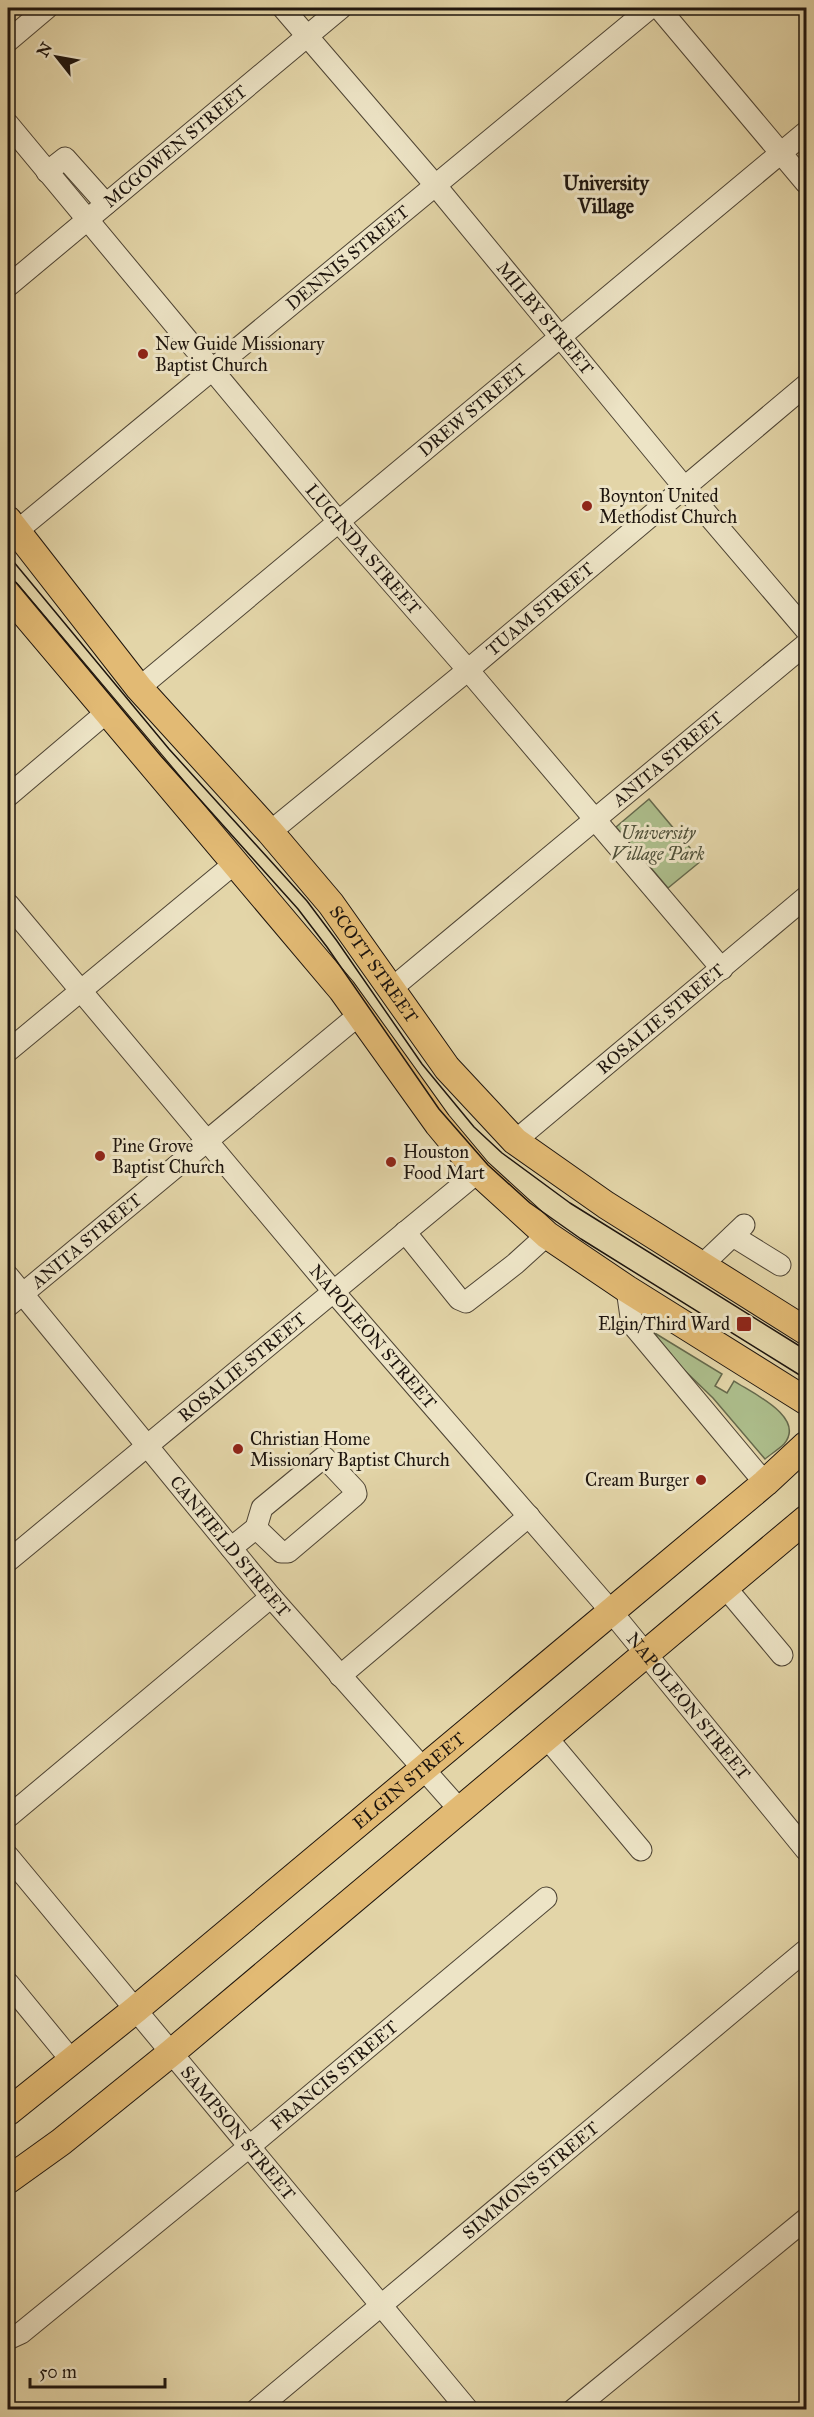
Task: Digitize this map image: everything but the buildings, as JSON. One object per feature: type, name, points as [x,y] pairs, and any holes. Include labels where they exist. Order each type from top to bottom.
[{"type":"main road","name":"SCOTT STREET","points":[[12,526],[139,688],[332,904],[447,1068],[515,1141],[606,1205],[807,1331]]},
{"type":"main road","points":[[8,594],[360,1014],[438,1125],[478,1172],[547,1235],[627,1289],[807,1401]]},
{"type":"main road","name":"ELGIN STREET","points":[[8,2112],[135,2010],[423,1770],[610,1610],[765,1483],[807,1445]]},
{"type":"main road","points":[[8,2180],[61,2142],[171,2053],[725,1587],[804,1525]]},
{"type":"street","points":[[8,40],[47,8]]},
{"type":"street","name":"MILBY STREET","points":[[283,8],[436,186],[684,486],[807,630]]},
{"type":"street","name":"MCGOWEN STREET","points":[[8,286],[341,8]]},
{"type":"street","name":"DENNIS STREET","points":[[12,526],[212,370],[650,8]]},
{"type":"street","points":[[659,8],[807,183]]},
{"type":"street","name":"LUCINDA STREET","points":[[8,124],[338,521],[596,819],[722,969]]},
{"type":"street","name":"DREW STREET","points":[[139,688],[807,132]]},
{"type":"street","points":[[47,172],[65,158],[106,204]]},
{"type":"street","name":"TUAM STREET","points":[[270,832],[468,670],[684,486],[807,386]]},
{"type":"street","name":"ANITA STREET","points":[[391,989],[807,644]]},
{"type":"street","points":[[8,796],[107,712]]},
{"type":"street","points":[[8,1051],[235,863]]},
{"type":"street","name":"ROSALIE STREET","points":[[515,1141],[807,897]]},
{"type":"street","name":"NAPOLEON STREET","points":[[8,904],[14,926],[80,991],[333,1292],[610,1610],[807,1850]]},
{"type":"street","name":"ANITA STREET","points":[[15,1299],[360,1014]]},
{"type":"street","name":"ROSALIE STREET","points":[[8,1561],[478,1172]]},
{"type":"street","points":[[701,1266],[738,1231],[780,1265]]},
{"type":"street","points":[[405,1232],[459,1299],[466,1302],[515,1264],[547,1235]]},
{"type":"street","name":"CANFIELD STREET","points":[[8,1276],[15,1299],[147,1445],[271,1597],[459,1809]]},
{"type":"street","points":[[627,1289],[632,1324],[765,1483]]},
{"type":"street","points":[[231,1548],[256,1528],[262,1508],[324,1457],[356,1490],[353,1497],[288,1552],[281,1552],[256,1528]]},
{"type":"street","points":[[340,1676],[529,1516]]},
{"type":"street","points":[[725,1587],[782,1655]]},
{"type":"street","points":[[8,1817],[271,1597]]},
{"type":"street","points":[[547,1738],[641,1850]]},
{"type":"street","name":"SAMPSON STREET","points":[[8,1856],[468,2409]]},
{"type":"street","name":"FRANCIS STREET","points":[[8,2338],[21,2333],[250,2146],[546,1898]]},
{"type":"street","name":"SIMMONS STREET","points":[[256,2409],[807,1950]]},
{"type":"street","points":[[8,1983],[72,2061]]},
{"type":"street","points":[[573,2409],[807,2219]]},
{"type":"green space","name":"University Village Park","points":[[649,799],[701,861],[668,888],[616,827]]},
{"type":"green space","points":[[653,1332],[722,1374],[715,1386],[727,1393],[734,1381],[774,1406],[788,1424],[789,1434],[784,1444],[765,1459],[713,1398],[681,1367]]},
{"type":"tram line","points":[[8,555],[169,749],[307,901],[422,1064],[474,1127],[502,1153],[570,1203],[806,1350]]},
{"type":"tram line","points":[[8,573],[161,756],[298,909],[327,947],[439,1109],[488,1165],[530,1203],[581,1239],[806,1379]]},
{"type":"place","name":"New Guide Missionary Baptist Church","points":[[143,354]]},
{"type":"place","name":"Boynton United Methodist Church","points":[[587,506]]},
{"type":"place","name":"Pine Grove Baptist Church","points":[[100,1156]]},
{"type":"place","name":"Houston Food Mart","points":[[391,1162]]},
{"type":"place","name":"Elgin/Third Ward","points":[[744,1324]]},
{"type":"place","name":"Christian Home Missionary Baptist Church","points":[[238,1449]]},
{"type":"place","name":"Cream Burger","points":[[701,1480]]},
{"type":"district","name":"University Village","points":[[606,194]]}]
